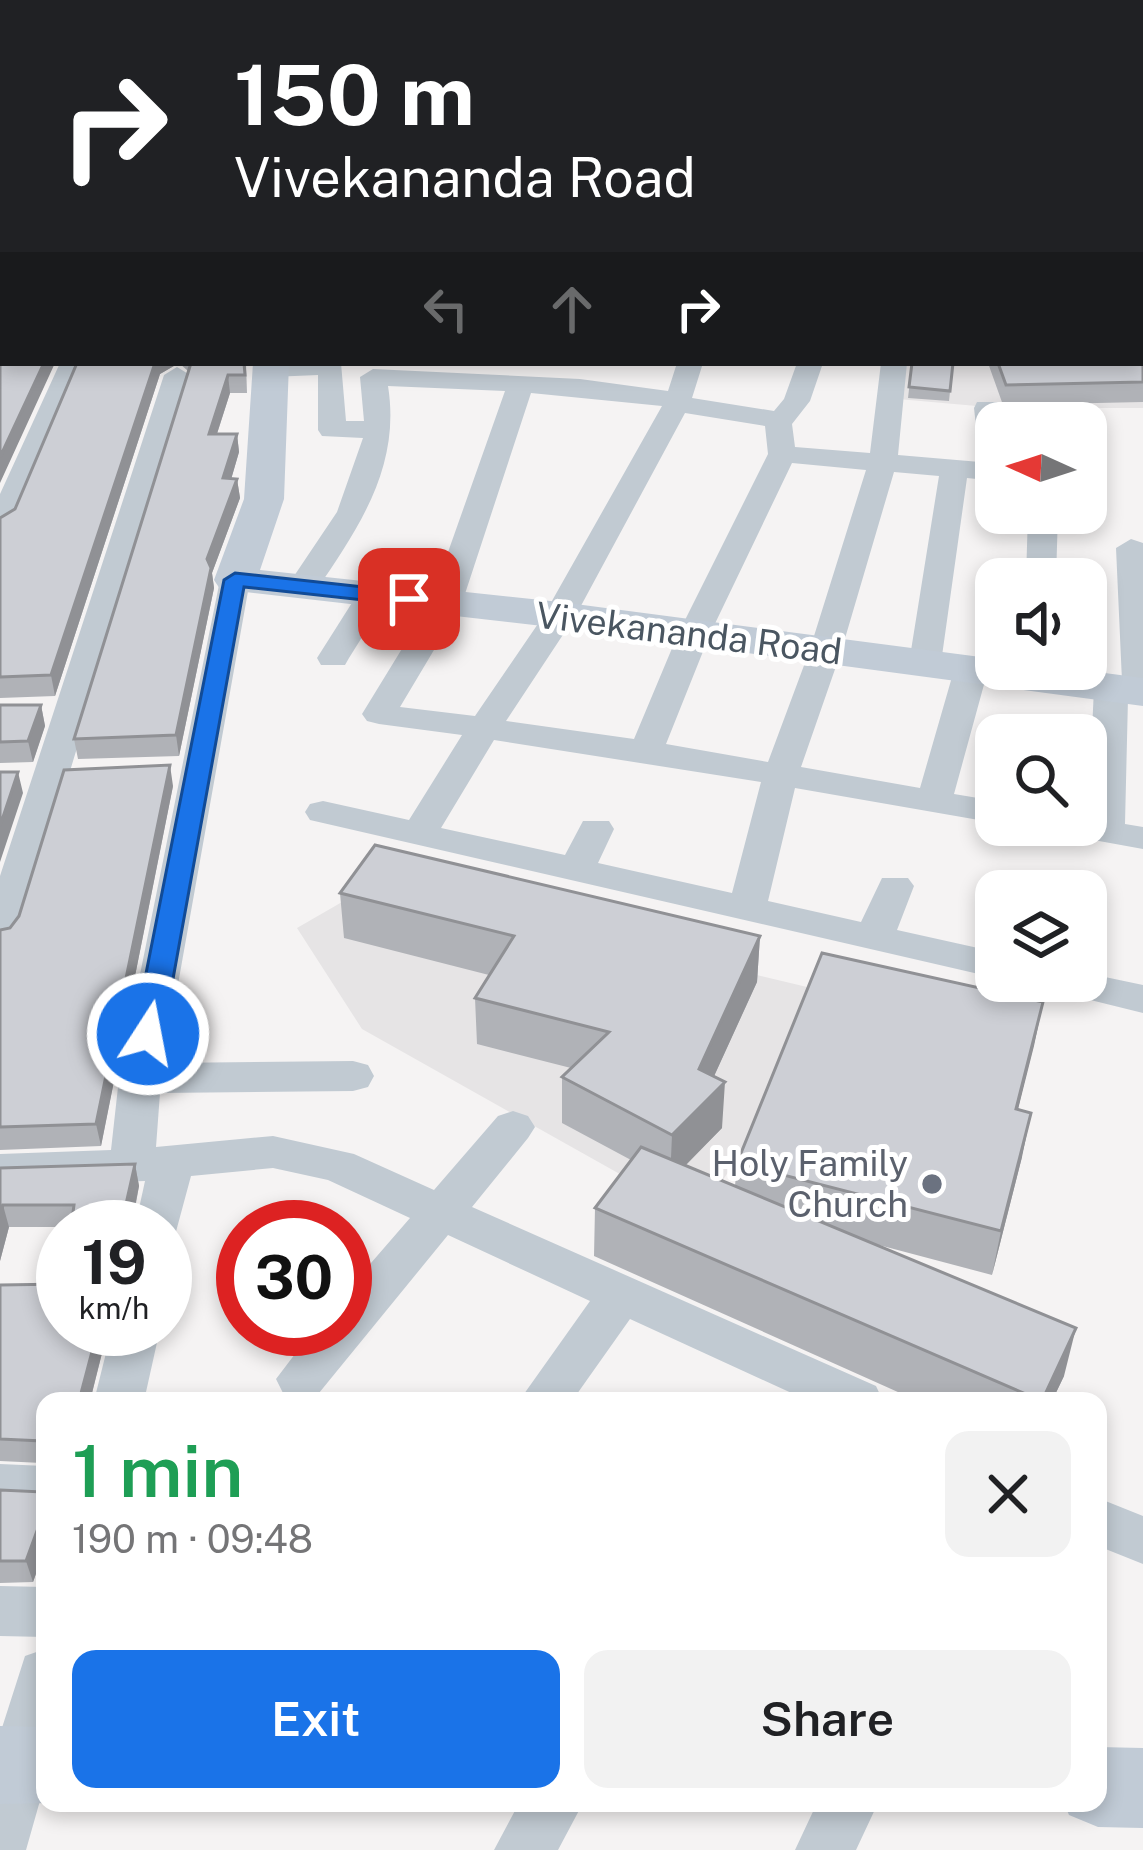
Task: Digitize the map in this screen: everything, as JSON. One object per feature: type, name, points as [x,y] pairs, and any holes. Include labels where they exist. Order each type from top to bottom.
[{"type":"street","points":[[0,526],[72,366]]},
{"type":"street","points":[[155,1200],[140,1078],[235,580],[264,499],[271,366],[331,367],[332,430],[378,428]]},
{"type":"street","points":[[418,835],[560,615],[677,402],[689,366]]},
{"type":"street","points":[[646,751],[694,634],[782,454],[780,420],[797,401],[808,366]]},
{"type":"street","points":[[747,909],[780,776],[825,652],[883,462],[894,366]]},
{"type":"street","points":[[0,936],[33,778],[71,710],[177,375]]},
{"type":"street","points":[[304,585],[357,509],[378,457],[378,397],[516,395],[586,375],[677,402],[780,420]]},
{"type":"street","points":[[516,395],[446,604],[379,714],[646,751],[975,808]]},
{"type":"street","points":[[782,454],[975,470]]},
{"type":"street","points":[[925,663],[954,468]]},
{"type":"street","points":[[1107,826],[1131,690],[1131,548]]},
{"type":"street","name":"Vivekananda Road","points":[[235,580],[560,615],[975,670]]},
{"type":"street","points":[[333,658],[373,594]]},
{"type":"street","points":[[934,801],[971,670]]},
{"type":"street","points":[[24,711],[71,710]]},
{"type":"street","points":[[156,772],[199,770]]},
{"type":"street","points":[[33,778],[92,776]]},
{"type":"street","points":[[323,812],[975,960]]},
{"type":"street","points":[[577,870],[596,830]]},
{"type":"street","points":[[1107,832],[1143,838]]},
{"type":"street","points":[[874,938],[895,886]]},
{"type":"street","points":[[1107,991],[1143,999]]},
{"type":"street","points":[[140,1078],[352,1076]]},
{"type":"street","points":[[372,1294],[513,1126]]},
{"type":"street","points":[[0,1170],[274,1152],[338,1166],[622,1293],[799,1388]]},
{"type":"street","points":[[550,1392],[622,1293]]},
{"type":"street","points":[[120,1392],[129,1356]]},
{"type":"street","points":[[301,1379],[320,1356]]},
{"type":"street","points":[[0,1486],[36,1488]]},
{"type":"street","points":[[1107,1525],[1143,1541]]},
{"type":"street","points":[[0,1611],[36,1612]]},
{"type":"street","points":[[0,1840],[36,1710]]},
{"type":"street","points":[[1107,1787],[1143,1788]]},
{"type":"street","points":[[524,1850],[547,1812]]},
{"type":"street","points":[[825,1850],[844,1812]]},
{"type":"shaded area","points":[[901,366],[1143,368],[1143,408],[1107,408],[1107,402],[975,402],[975,406],[898,399]]},
{"type":"shaded area","points":[[375,883],[807,987],[740,1155],[700,1213],[634,1182],[362,1029],[297,928]]},
{"type":"building","points":[[0,366],[43,366],[0,457]]},
{"type":"building","points":[[76,366],[154,366],[51,675],[0,677],[0,518],[15,509]]},
{"type":"building","points":[[190,366],[244,366],[245,375],[228,375],[209,434],[237,434],[223,478],[237,479],[207,559],[211,568],[176,735],[74,739]]},
{"type":"building","points":[[912,366],[953,366],[950,391],[909,387]]},
{"type":"building","points":[[999,366],[1143,366],[1143,382],[1006,385]]},
{"type":"building","points":[[0,705],[41,705],[28,741],[0,742]]},
{"type":"building","points":[[170,765],[96,1124],[0,1127],[0,930],[10,928],[19,916],[64,770]]},
{"type":"building","points":[[0,772],[18,772],[0,826]]},
{"type":"building","points":[[375,845],[760,936],[699,1069],[725,1082],[672,1135],[562,1077],[609,1032],[475,998],[514,936],[340,893]]},
{"type":"building","points":[[822,953],[975,987],[975,1002],[1043,1002],[1016,1109],[1031,1113],[1001,1231],[737,1163]]},
{"type":"building","points":[[641,1147],[1076,1328],[1046,1392],[1021,1392],[595,1208]]},
{"type":"building","points":[[135,1164],[127,1200],[36,1200],[36,1205],[3,1205],[0,1217],[0,1168]]},
{"type":"building","points":[[36,1284],[36,1356],[91,1356],[81,1392],[36,1392],[36,1441],[0,1439],[0,1285]]},
{"type":"building","points":[[0,1490],[36,1492],[36,1534],[26,1561],[0,1561]]},
{"type":"place","name":"Holy Family Church","points":[[932,1184]]},
{"type":"route","points":[[148,1034],[235,580],[409,599]]}]
